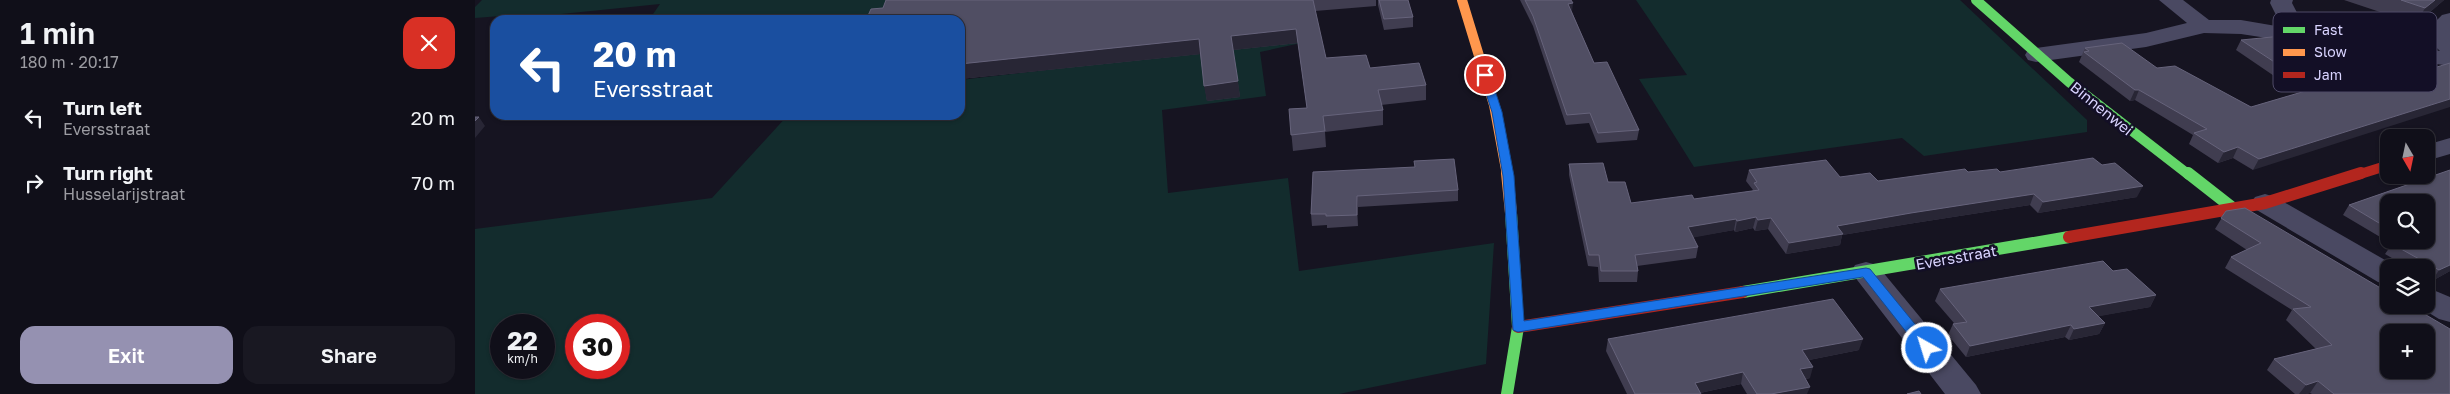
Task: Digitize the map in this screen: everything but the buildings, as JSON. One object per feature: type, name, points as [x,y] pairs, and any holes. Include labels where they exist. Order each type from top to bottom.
[{"type":"street","points":[[1462,0],[1497,112],[1509,176],[1518,327],[1507,394]]},
{"type":"street","name":"Binnenwei","points":[[1976,0],[2036,55],[2115,120],[2234,209]]},
{"type":"street","points":[[2036,55],[2145,40],[2189,15],[2241,27],[2273,23]]},
{"type":"street","points":[[2450,20],[2440,28],[2440,40],[2450,47]]},
{"type":"street","points":[[2437,57],[2450,60]]},
{"type":"street","points":[[2435,150],[2450,146]]},
{"type":"street","name":"Eversstraat","points":[[1518,327],[1866,272],[2234,209],[2265,203],[2380,168]]},
{"type":"street","points":[[2265,203],[2380,270]]},
{"type":"street","points":[[1866,272],[1964,394]]},
{"type":"street","points":[[2435,302],[2450,311]]},
{"type":"green space","points":[[482,0],[897,0],[891,15],[652,15],[660,4],[552,15],[490,15],[490,17],[475,18],[475,7]]},
{"type":"green space","points":[[1636,0],[1960,0],[2087,120],[2087,132],[1924,156],[1902,138],[1694,167],[1639,79],[1687,75]]},
{"type":"green space","points":[[1324,38],[1260,52],[1266,96],[1162,110],[1168,193],[1288,178],[1299,271],[1494,243],[1486,364],[1339,394],[475,394],[475,229],[712,198],[783,120],[965,120],[965,79]]},
{"type":"traffic: fast","points":[[1976,0],[2069,82],[2234,209]]},
{"type":"traffic: fast","points":[[1507,394],[1518,327],[1511,213]]},
{"type":"traffic: fast","points":[[1743,292],[2069,237]]},
{"type":"traffic: slow","points":[[1462,0],[1487,79],[1500,131],[1509,185],[1511,213]]},
{"type":"traffic: jam","points":[[2069,237],[2265,203],[2380,168]]},
{"type":"traffic: jam","points":[[1518,327],[1743,292]]},
{"type":"route","points":[[1485,75],[1497,112],[1509,176],[1518,327],[1866,272],[1927,348]]}]
